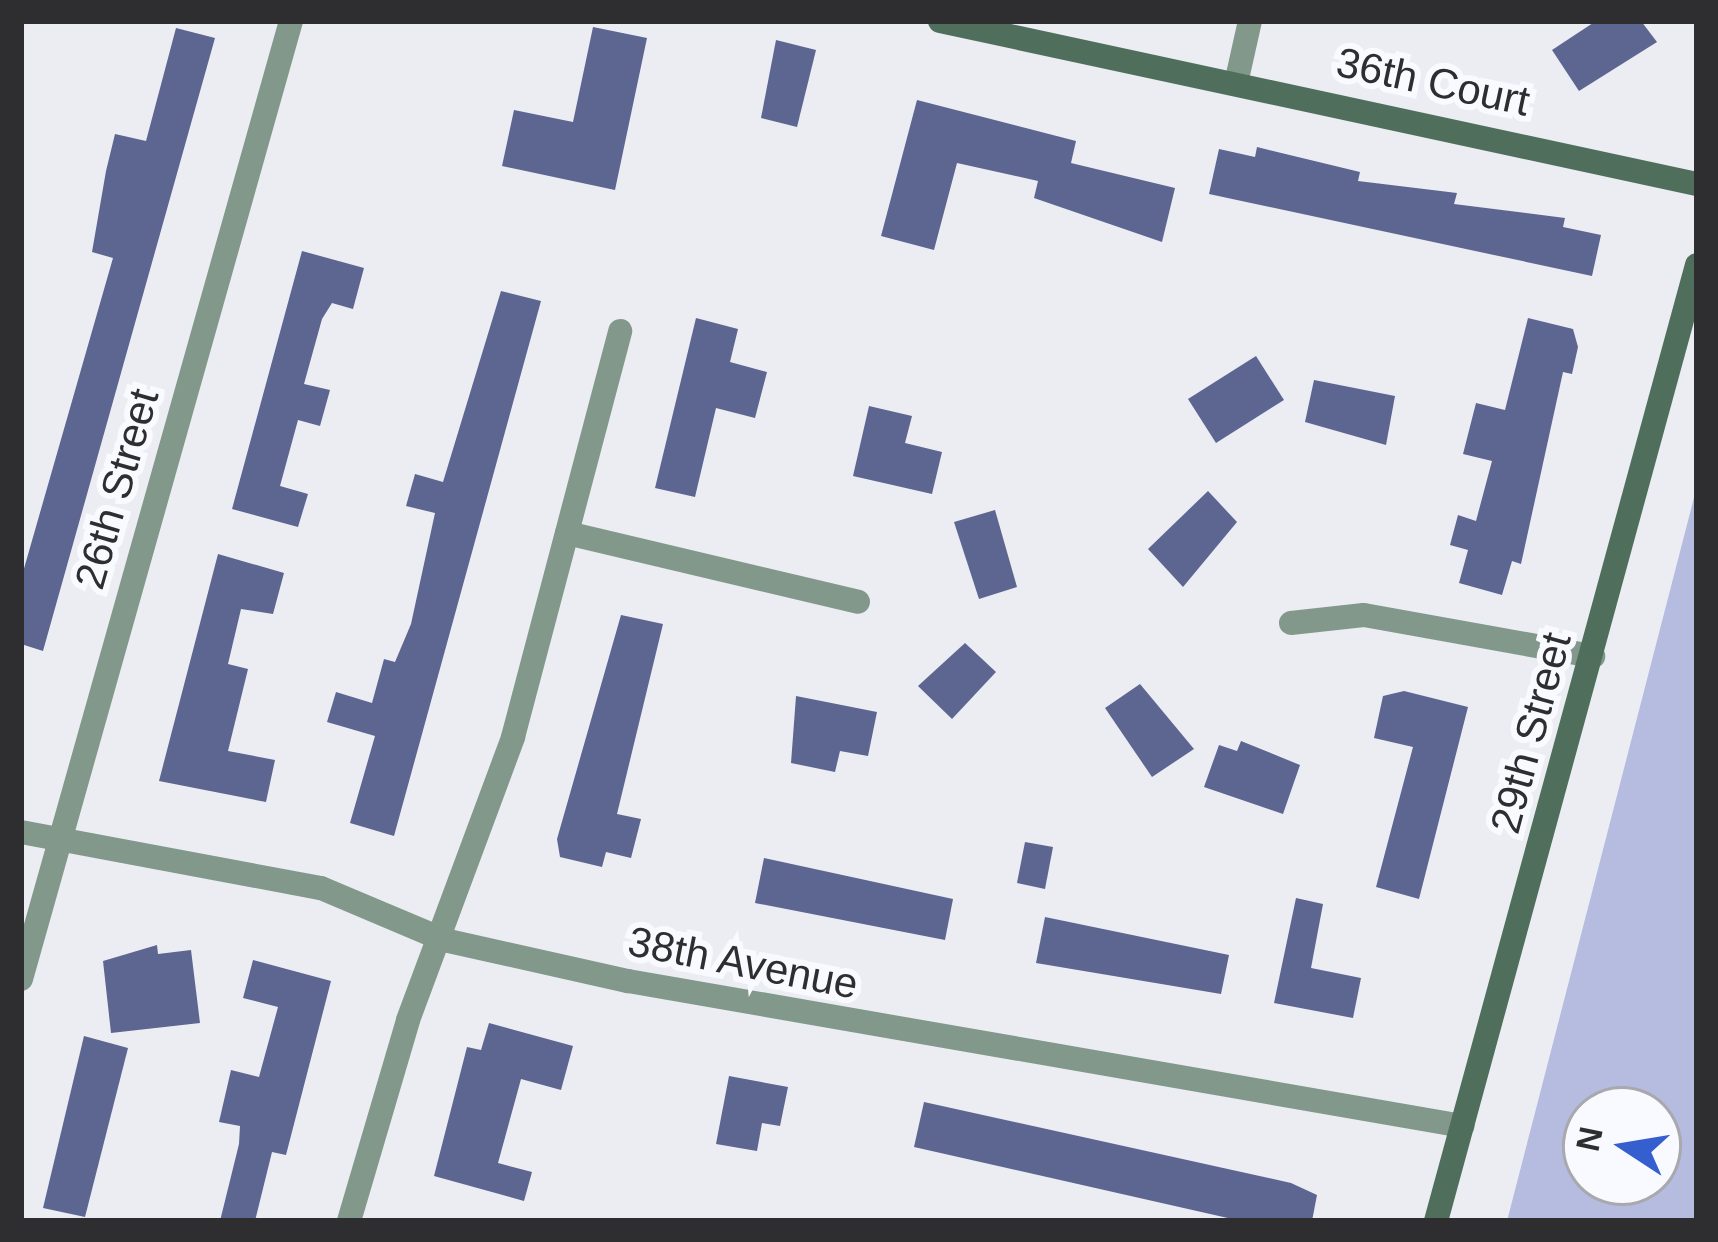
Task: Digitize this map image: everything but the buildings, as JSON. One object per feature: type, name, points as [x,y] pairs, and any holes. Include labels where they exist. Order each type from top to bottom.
[{"type":"street","name":"26th Street","points":[[21,979],[292,21]]},
{"type":"street","name":"36th Court","points":[[940,21],[1237,79],[1697,184]]},
{"type":"street","points":[[1237,79],[1250,21]]},
{"type":"street","name":"29th Street","points":[[1436,1221],[1697,265]]},
{"type":"street","points":[[350,1221],[408,1020],[444,940],[567,533],[620,331]]},
{"type":"street","points":[[567,533],[858,602]]},
{"type":"street","points":[[1291,623],[1364,615],[1593,656]]},
{"type":"street","name":"38th Avenue","points":[[21,832],[321,888],[444,940],[938,1041],[1462,1126]]},
{"type":"shaded area","points":[[1697,486],[1697,1221],[1507,1221]]}]
